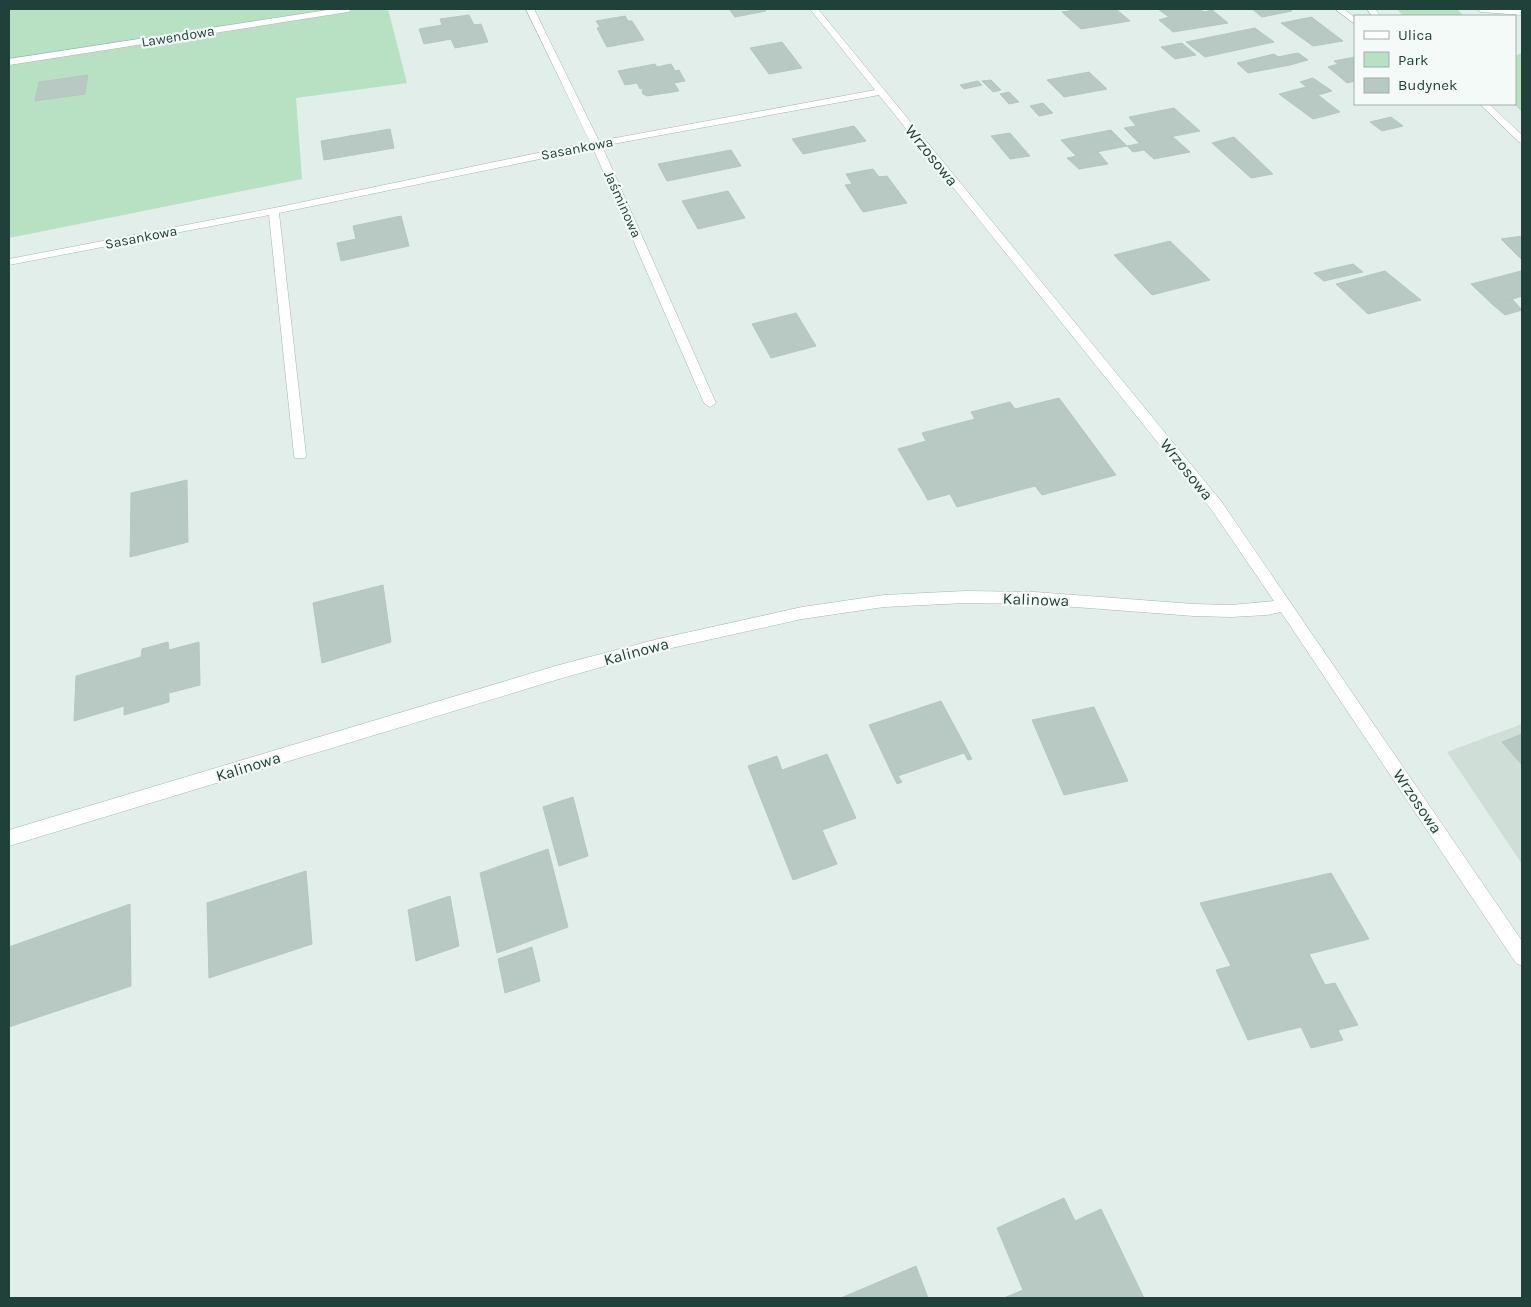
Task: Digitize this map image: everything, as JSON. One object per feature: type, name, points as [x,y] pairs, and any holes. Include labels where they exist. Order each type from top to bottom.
[{"type":"street","name":"Lawendowa","points":[[9,62],[348,9]]},
{"type":"street","name":"Jaśminowa","points":[[530,9],[596,144],[710,403]]},
{"type":"street","name":"Wrzosowa","points":[[814,9],[1216,505],[1522,957]]},
{"type":"street","points":[[1339,9],[1354,21]]},
{"type":"street","points":[[1480,9],[1522,13]]},
{"type":"street","name":"Sasankowa","points":[[9,262],[274,211],[596,144],[881,92]]},
{"type":"street","points":[[1485,105],[1522,140]]},
{"type":"street","points":[[274,211],[300,455]]},
{"type":"street","name":"Kalinowa","points":[[9,838],[658,644],[802,614],[884,601],[965,597],[1043,599],[1194,610],[1266,609],[1284,605]]},
{"type":"shaded area","points":[[1522,724],[1522,864],[1447,752]]},
{"type":"green space","points":[[9,9],[388,9],[407,83],[296,98],[302,179],[9,238]]},
{"type":"green space","points":[[1397,9],[1457,9],[1463,15],[1402,15]]},
{"type":"green space","points":[[1522,53],[1522,112],[1515,105],[1516,56]]},
{"type":"building","points":[[729,9],[764,9],[766,11],[735,17]]},
{"type":"building","points":[[1081,9],[1116,9],[1130,21],[1081,29],[1062,12]]},
{"type":"building","points":[[1158,9],[1200,9],[1204,12],[1212,10],[1228,23],[1173,32],[1159,20],[1169,17]]},
{"type":"building","points":[[1252,9],[1289,9],[1292,11],[1262,17]]},
{"type":"building","points":[[469,15],[474,25],[481,24],[488,42],[455,48],[451,39],[424,44],[419,29],[442,25],[440,19]]},
{"type":"building","points":[[625,16],[628,21],[632,21],[644,40],[607,47],[597,28],[600,27],[596,21]]},
{"type":"building","points":[[1312,17],[1343,41],[1313,46],[1281,23]]},
{"type":"building","points":[[1255,28],[1274,42],[1205,57],[1186,42]]},
{"type":"building","points":[[782,42],[802,68],[769,74],[750,48]]},
{"type":"building","points":[[1182,43],[1196,55],[1175,59],[1161,47]]},
{"type":"building","points":[[1298,53],[1308,60],[1290,65],[1278,57]]},
{"type":"building","points":[[1274,54],[1290,65],[1248,73],[1237,63]]},
{"type":"building","points":[[1354,57],[1354,81],[1347,83],[1328,67],[1338,64],[1334,61]]},
{"type":"building","points":[[655,64],[657,67],[671,64],[675,71],[679,70],[685,81],[674,83],[679,91],[647,96],[643,94],[644,88],[640,89],[637,83],[625,85],[618,71]]},
{"type":"building","points":[[1089,72],[1107,89],[1064,97],[1047,80]]},
{"type":"building","points":[[88,75],[85,94],[35,101],[39,82]]},
{"type":"building","points":[[1313,78],[1332,91],[1318,95],[1300,82]]},
{"type":"building","points":[[991,80],[1001,90],[993,92],[982,81]]},
{"type":"building","points":[[978,81],[982,85],[964,89],[960,85]]},
{"type":"building","points":[[1306,87],[1340,112],[1313,119],[1279,94]]},
{"type":"building","points":[[1009,92],[1019,102],[1009,104],[1000,94]]},
{"type":"building","points":[[1043,103],[1053,113],[1039,116],[1030,106]]},
{"type":"building","points":[[1174,108],[1200,131],[1139,143],[1124,128],[1136,126],[1129,117]]},
{"type":"building","points":[[1391,117],[1403,126],[1382,131],[1370,122]]},
{"type":"building","points":[[854,126],[866,141],[803,154],[792,139]]},
{"type":"building","points":[[390,129],[394,148],[324,160],[321,141]]},
{"type":"building","points":[[1111,130],[1127,146],[1076,156],[1061,140]]},
{"type":"building","points":[[1010,133],[1030,156],[1010,159],[991,136]]},
{"type":"building","points":[[1173,137],[1190,152],[1154,159],[1144,150],[1133,152],[1127,146]]},
{"type":"building","points":[[1234,137],[1273,174],[1251,178],[1212,143]]},
{"type":"building","points":[[731,150],[741,166],[667,181],[658,164]]},
{"type":"building","points":[[1098,152],[1108,164],[1079,169],[1067,158]]},
{"type":"building","points":[[873,169],[879,177],[887,176],[907,203],[863,212],[845,185],[852,184],[846,174]]},
{"type":"building","points":[[728,191],[745,218],[698,229],[682,201]]},
{"type":"building","points":[[401,216],[409,246],[341,261],[337,243],[356,239],[353,226]]},
{"type":"building","points":[[1522,236],[1522,260],[1501,239]]},
{"type":"building","points":[[1170,241],[1210,280],[1152,295],[1114,255]]},
{"type":"building","points":[[1353,264],[1363,272],[1324,281],[1314,273]]},
{"type":"building","points":[[1385,271],[1421,300],[1368,314],[1336,284]]},
{"type":"building","points":[[1521,271],[1522,296],[1507,301],[1483,281]]},
{"type":"building","points":[[1483,281],[1507,301],[1493,305],[1471,284]]},
{"type":"building","points":[[1512,299],[1522,310],[1505,315],[1493,305]]},
{"type":"building","points":[[796,313],[816,346],[771,358],[752,324]]},
{"type":"building","points":[[1059,398],[1116,475],[1042,495],[1035,486],[957,507],[950,494],[928,500],[898,449],[926,441],[922,433],[975,419],[971,412],[1010,402],[1015,409]]},
{"type":"building","points":[[187,480],[188,542],[130,557],[131,493]]},
{"type":"building","points":[[383,585],[391,642],[322,663],[313,603]]},
{"type":"building","points":[[168,642],[169,650],[199,642],[200,685],[169,693],[169,702],[124,715],[124,706],[74,721],[76,676],[141,657],[142,649]]},
{"type":"building","points":[[941,701],[972,759],[968,760],[964,753],[898,776],[902,782],[897,784],[869,725]]},
{"type":"building","points":[[1094,707],[1128,781],[1064,795],[1032,720]]},
{"type":"building","points":[[1522,734],[1522,765],[1502,742]]},
{"type":"building","points":[[827,754],[856,818],[822,830],[837,864],[793,880],[748,766],[777,756],[782,770]]},
{"type":"building","points":[[573,797],[588,856],[559,866],[543,807]]},
{"type":"building","points":[[548,849],[568,927],[497,953],[480,873]]},
{"type":"building","points":[[306,871],[312,944],[209,978],[207,903]]},
{"type":"building","points":[[1331,873],[1369,939],[1309,954],[1325,985],[1335,983],[1358,1025],[1338,1030],[1343,1040],[1311,1048],[1301,1027],[1248,1040],[1216,970],[1231,966],[1200,903]]},
{"type":"building","points":[[450,896],[459,946],[416,961],[408,910]]},
{"type":"building","points":[[130,904],[131,986],[9,1027],[9,947]]},
{"type":"building","points":[[532,947],[540,981],[505,993],[498,959]]},
{"type":"building","points":[[1064,1198],[1075,1221],[1101,1209],[1144,1298],[1004,1298],[1023,1290],[997,1228]]},
{"type":"building","points":[[916,1266],[928,1298],[841,1298]]}]
